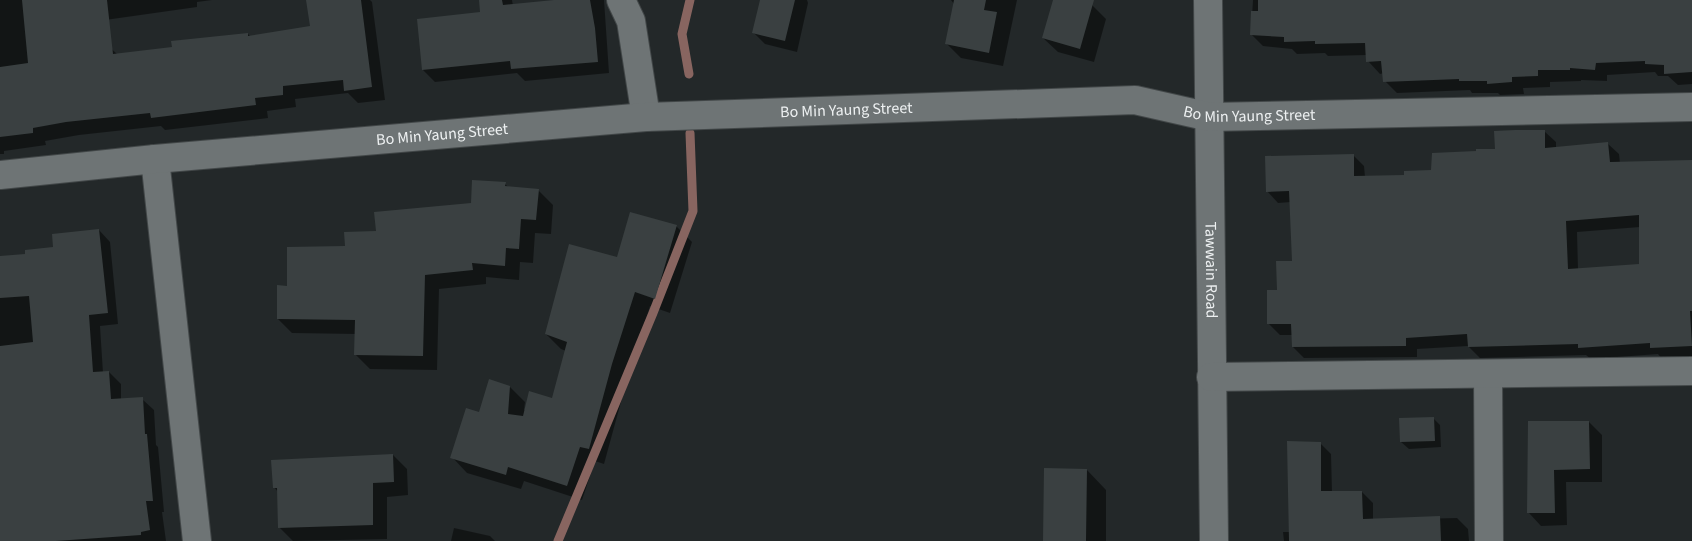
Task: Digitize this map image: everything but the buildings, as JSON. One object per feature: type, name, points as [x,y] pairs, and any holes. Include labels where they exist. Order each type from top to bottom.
[{"type":"street","points":[[621,0],[631,20],[646,117]]},
{"type":"street","name":"Tawwain Road","points":[[1208,0],[1214,541]]},
{"type":"street","name":"Bo Min Yaung Street","points":[[0,175],[155,159],[646,117],[1136,100],[1210,117],[1692,107]]},
{"type":"street","points":[[155,159],[196,541]]},
{"type":"street","points":[[1211,377],[1692,371]]},
{"type":"street","points":[[1488,374],[1489,541]]},
{"type":"waterway","points":[[689,74],[682,34],[690,0]]},
{"type":"waterway","points":[[558,541],[653,313],[693,211],[690,133]]}]
